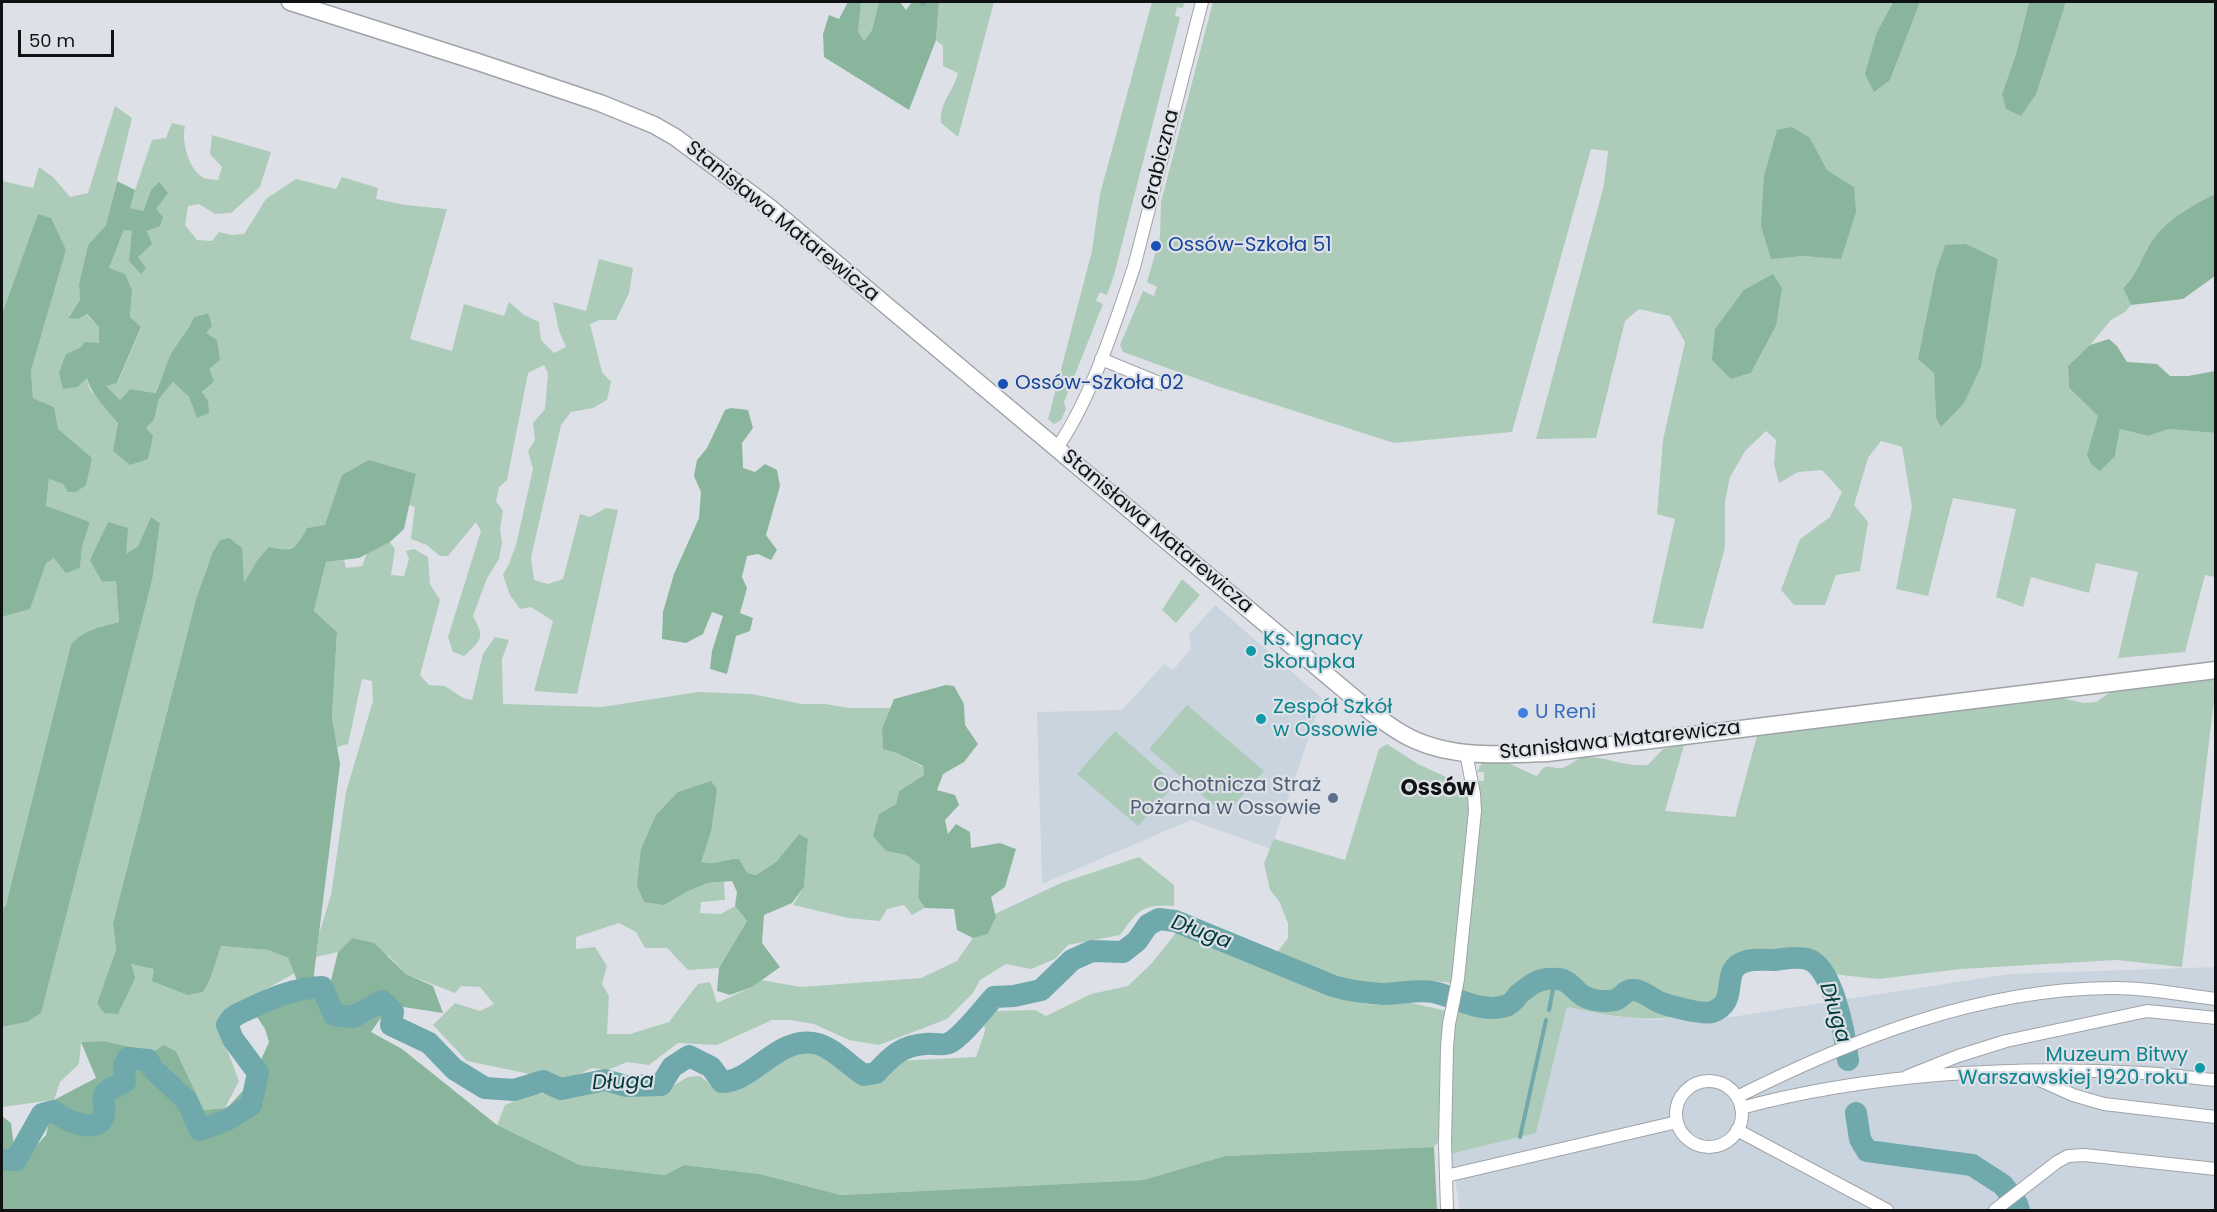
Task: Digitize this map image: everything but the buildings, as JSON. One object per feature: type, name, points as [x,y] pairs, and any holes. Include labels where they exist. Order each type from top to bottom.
[{"type":"street","name":"Stanisława Matarewicza","points":[[290,2],[600,103],[668,133],[769,207],[1380,718],[1414,740],[1466,753],[1547,753],[2216,670]]},
{"type":"street","name":"Grabiczna","points":[[1057,448],[1073,426],[1101,359],[1134,267],[1202,2]]},
{"type":"street","points":[[1101,359],[1162,384]]},
{"type":"street","points":[[1448,1210],[1446,1092],[1449,1024],[1458,979],[1475,811],[1466,753]]},
{"type":"street","points":[[1739,1102],[1823,1055],[1902,1026],[1957,1010],[2067,989],[2114,988],[2216,999]]},
{"type":"street","points":[[1899,1080],[1932,1066],[2006,1041],[2147,1011],[2216,1018]]},
{"type":"street","points":[[1739,1102],[1899,1080],[2020,1071],[2145,1073],[2216,1080]]},
{"type":"street","points":[[2020,1071],[2073,1095],[2104,1104],[2216,1117]]},
{"type":"street","points":[[1707,1081],[1728,1087],[1739,1102],[1742,1115],[1737,1130],[1726,1142],[1716,1146],[1705,1147],[1694,1144],[1686,1138],[1677,1122],[1676,1108],[1680,1098],[1687,1089],[1696,1084],[1707,1081]]},
{"type":"street","points":[[1446,1176],[1677,1122]]},
{"type":"street","points":[[1737,1130],[1887,1210]]},
{"type":"street","points":[[1996,1210],[2056,1162],[2068,1156],[2084,1155],[2216,1169]]},
{"type":"shaded area","points":[[1215,605],[1322,698],[1271,849],[1191,820],[1042,884],[1037,712],[1122,710],[1164,664],[1173,670],[1191,649],[1189,634]]},
{"type":"shaded area","name":"Muzeum Bitwy Warszawskiej 1920 roku","points":[[2215,967],[2215,1210],[1460,1210],[1451,1154],[1536,1133],[1567,1007],[1611,1016],[1653,1020],[1684,1016],[1712,1020],[2009,974]]},
{"type":"green space","points":[[848,2],[861,2],[858,32],[864,41],[872,30],[879,2],[900,2],[906,10],[912,2],[939,2],[936,40],[909,110],[824,57],[823,34],[829,15],[839,19]]},
{"type":"green space","points":[[861,2],[879,2],[872,30],[864,41],[857,32]]},
{"type":"green space","points":[[939,2],[994,2],[958,137],[941,123],[944,103],[958,73],[943,66],[943,46],[936,40]]},
{"type":"green space","points":[[1152,2],[1184,2],[1183,8],[1177,7],[1175,16],[1180,17],[1114,275],[1107,295],[1100,292],[1096,301],[1103,304],[1064,402],[1066,409],[1061,420],[1054,424],[1048,419],[1092,251],[1100,194]]},
{"type":"green space","points":[[1213,2],[1893,2],[1877,32],[1890,80],[1920,2],[2029,2],[2016,54],[2002,94],[2066,2],[2215,2],[2215,194],[2177,216],[2158,233],[2134,275],[2123,288],[2131,305],[2125,312],[2111,320],[2068,366],[2069,388],[2098,416],[2115,456],[2120,429],[2148,436],[2169,429],[2215,433],[2215,577],[2205,575],[2185,652],[2118,658],[2138,572],[2096,563],[2089,593],[2031,577],[2023,607],[1996,597],[2016,509],[1953,498],[1928,596],[1896,589],[1912,507],[1902,447],[1881,441],[1868,458],[1854,505],[1868,522],[1860,571],[1836,575],[1825,605],[1794,605],[1781,590],[1800,539],[1830,517],[1842,492],[1822,470],[1798,472],[1779,483],[1774,464],[1776,440],[1766,431],[1745,451],[1730,477],[1725,502],[1725,547],[1703,629],[1652,623],[1675,519],[1657,514],[1663,440],[1685,342],[1670,316],[1639,309],[1625,321],[1596,438],[1536,439],[1604,185],[1608,151],[1591,149],[1512,432],[1394,443],[1220,387],[1123,352],[1120,345],[1143,291],[1154,296],[1157,287],[1147,282],[1160,237],[1161,202]],"holes":[[[1810,138],[1827,170],[1854,187],[1841,258],[1803,256],[1771,258]],[[1966,244],[1998,259],[1936,417],[1934,373]],[[1776,326],[1751,373],[1731,379]]]},
{"type":"green space","points":[[1893,2],[1920,2],[1890,80],[1874,92],[1865,74],[1877,32]]},
{"type":"green space","points":[[2029,2],[2066,2],[2036,94],[2021,116],[2006,109],[2002,94],[2016,54]]},
{"type":"green space","points":[[115,106],[132,118],[106,225],[88,245],[79,284],[80,300],[68,317],[78,319],[86,314],[99,327],[99,343],[66,354],[86,377],[90,390],[106,406],[118,425],[146,428],[154,420],[159,399],[173,382],[189,397],[197,417],[209,369],[205,333],[211,326],[207,313],[194,317],[169,358],[154,393],[130,389],[120,400],[105,386],[118,382],[141,328],[130,317],[132,290],[109,268],[124,230],[132,231],[138,257],[156,209],[151,190],[143,211],[129,208],[152,140],[166,138],[172,123],[185,126],[184,139],[187,155],[194,169],[204,178],[218,180],[222,167],[210,154],[212,135],[271,152],[260,187],[231,213],[215,214],[199,204],[188,206],[185,225],[197,240],[212,241],[219,232],[232,235],[244,234],[266,199],[296,179],[336,189],[342,177],[378,188],[376,199],[405,205],[447,209],[410,339],[452,351],[464,304],[504,316],[509,302],[524,315],[539,322],[541,340],[554,353],[566,347],[559,331],[553,302],[586,311],[599,259],[633,268],[629,293],[616,320],[599,320],[590,324],[602,372],[611,382],[607,400],[593,408],[571,412],[561,425],[531,558],[534,580],[548,584],[563,579],[580,514],[590,517],[606,508],[618,510],[577,694],[534,691],[553,621],[531,607],[520,609],[510,595],[503,575],[516,545],[533,469],[528,451],[535,440],[533,423],[545,409],[548,373],[544,365],[528,373],[507,480],[499,487],[496,501],[503,511],[499,559],[487,578],[473,616],[480,638],[464,656],[453,652],[448,637],[481,531],[476,522],[448,556],[440,556],[427,545],[411,539],[415,507],[409,505],[416,474],[326,526],[307,528],[298,545],[256,562],[244,584],[212,554],[196,599],[113,923],[116,950],[97,1003],[118,1013],[130,964],[211,977],[221,946],[268,950],[288,958],[295,973],[236,1006],[223,1020],[223,1039],[239,1081],[225,1108],[204,1110],[176,1051],[162,1046],[154,1052],[103,1041],[81,1042],[79,1064],[60,1082],[54,1100],[2,1107],[2,1027],[27,1022],[153,576],[160,523],[151,517],[138,546],[125,555],[108,522],[91,560],[102,582],[116,580],[119,622],[100,627],[6,905],[2,909],[2,617],[30,609],[45,563],[53,558],[80,568],[82,547],[90,522],[46,507],[49,479],[63,484],[54,407],[33,398],[31,371],[66,250],[38,215],[2,314],[2,181],[33,188],[39,167],[53,177],[70,197],[88,193]]},
{"type":"green space","points":[[1792,127],[1810,138],[1827,170],[1854,187],[1856,212],[1841,259],[1803,256],[1771,259],[1761,226],[1764,176],[1777,130]]},
{"type":"green space","points":[[117,181],[135,190],[130,208],[143,211],[151,190],[159,182],[168,193],[156,209],[163,217],[160,226],[147,231],[152,244],[138,257],[146,268],[141,274],[129,261],[132,231],[124,230],[109,268],[125,274],[132,290],[130,317],[141,327],[117,383],[106,386],[120,400],[130,389],[155,393],[169,358],[194,317],[208,313],[212,326],[206,333],[217,340],[220,360],[209,369],[214,381],[202,392],[208,401],[209,413],[197,418],[189,397],[173,382],[159,399],[154,420],[146,428],[153,436],[148,459],[130,465],[113,451],[118,424],[96,396],[87,378],[77,387],[63,389],[59,373],[66,354],[80,348],[85,342],[99,343],[99,327],[87,314],[78,319],[68,318],[80,300],[79,284],[88,245],[106,225]]},
{"type":"green space","points":[[2215,194],[2215,276],[2183,299],[2131,305],[2123,288],[2134,275],[2158,233],[2177,216]]},
{"type":"green space","points":[[38,214],[51,218],[66,250],[31,371],[33,398],[54,407],[58,429],[92,458],[86,485],[76,492],[68,492],[63,484],[49,479],[46,506],[90,522],[82,547],[80,568],[66,573],[54,558],[46,563],[30,609],[2,617],[2,314]]},
{"type":"green space","points":[[1966,244],[1998,259],[1981,367],[1964,403],[1941,427],[1936,418],[1934,373],[1918,359],[1936,271],[1945,245]]},
{"type":"green space","points":[[1773,274],[1782,288],[1776,326],[1751,373],[1731,379],[1712,360],[1715,329],[1744,290]]},
{"type":"green space","points":[[2109,339],[2117,346],[2127,362],[2157,364],[2170,376],[2188,376],[2215,371],[2215,433],[2169,429],[2148,436],[2120,429],[2115,456],[2100,471],[2092,465],[2087,455],[2098,416],[2069,388],[2068,366],[2090,345]]},
{"type":"green space","points":[[731,408],[748,410],[753,428],[742,443],[743,468],[755,472],[765,464],[777,470],[780,486],[766,535],[777,550],[771,560],[758,554],[747,556],[742,577],[747,588],[740,613],[753,618],[750,631],[736,636],[727,674],[710,669],[712,651],[723,616],[712,612],[703,634],[686,643],[662,639],[663,612],[674,574],[699,518],[701,492],[694,476],[697,460],[707,448],[725,410]]},
{"type":"green space","points":[[369,460],[416,474],[404,529],[390,542],[359,558],[326,562],[314,611],[337,632],[332,718],[340,764],[311,998],[328,993],[338,952],[352,938],[374,943],[406,974],[433,986],[443,1013],[390,1005],[371,1032],[402,1049],[497,1125],[580,1165],[665,1175],[684,1165],[760,1174],[841,1195],[1143,1180],[1225,1156],[1434,1147],[1437,1210],[2,1210],[2,1116],[11,1123],[14,1146],[29,1154],[46,1135],[54,1100],[96,1078],[81,1042],[103,1041],[154,1052],[163,1045],[176,1051],[204,1110],[227,1108],[251,1082],[269,1042],[265,1029],[254,1012],[273,996],[298,983],[288,958],[268,950],[221,946],[211,977],[203,992],[188,995],[152,981],[154,969],[131,964],[135,978],[118,1014],[104,1013],[97,1003],[116,950],[113,923],[196,599],[212,554],[220,540],[229,538],[242,548],[244,583],[256,562],[269,547],[284,550],[293,548],[307,528],[325,525],[342,475]]},
{"type":"green space","points":[[151,517],[160,523],[153,576],[41,1013],[27,1022],[2,1027],[2,909],[6,905],[71,645],[87,632],[119,622],[116,581],[102,582],[90,560],[108,522],[128,528],[126,554],[138,546]]},
{"type":"green space","points":[[390,542],[395,549],[391,575],[404,576],[409,559],[406,551],[414,549],[428,557],[430,584],[440,600],[420,675],[429,685],[445,686],[463,698],[472,700],[483,654],[495,637],[509,640],[502,659],[503,704],[602,707],[698,692],[752,694],[802,704],[825,704],[849,708],[890,708],[882,728],[883,749],[923,767],[924,775],[899,791],[896,804],[879,814],[886,851],[906,855],[921,865],[918,898],[925,908],[912,915],[904,905],[887,909],[880,921],[848,918],[793,905],[804,887],[808,839],[799,834],[776,862],[756,875],[747,873],[729,859],[715,865],[700,862],[711,832],[686,892],[708,883],[724,882],[725,900],[701,902],[700,913],[721,914],[735,906],[747,921],[719,968],[688,970],[667,948],[645,948],[636,932],[619,923],[576,937],[576,949],[595,947],[607,966],[602,984],[609,996],[607,1034],[630,1034],[669,1022],[698,984],[710,982],[717,1003],[752,987],[761,980],[801,987],[921,978],[957,961],[973,938],[988,934],[996,917],[995,914],[1061,883],[1139,857],[1174,885],[1174,906],[1155,906],[1142,910],[1120,935],[1068,945],[1055,959],[1031,969],[1006,964],[980,980],[973,993],[947,1019],[879,1045],[849,1040],[814,1024],[772,1020],[717,1045],[678,1043],[649,1065],[627,1062],[608,1070],[592,1068],[569,1079],[530,1074],[467,1061],[433,1025],[455,1003],[480,1011],[494,1004],[480,987],[461,986],[455,993],[406,974],[389,956],[352,938],[338,952],[316,957],[319,934],[331,895],[346,792],[373,701],[372,681],[362,679],[348,744],[337,747],[332,718],[337,632],[314,611],[326,562],[344,560],[346,568],[362,566],[370,545]]},
{"type":"green space","points":[[1182,579],[1200,595],[1176,623],[1162,610]]},
{"type":"green space","points":[[2215,678],[2182,967],[2116,960],[1961,969],[1878,979],[1832,974],[1823,958],[1816,954],[1792,949],[1777,949],[1738,957],[1731,962],[1725,975],[1722,995],[1715,1003],[1688,1002],[1637,984],[1625,985],[1604,993],[1593,993],[1570,976],[1558,971],[1536,974],[1499,999],[1476,1000],[1460,993],[1475,781],[1484,781],[1484,772],[1477,772],[1482,763],[1508,763],[1536,776],[1544,768],[1564,767],[1586,757],[1632,765],[1648,765],[1663,749],[1684,745],[1665,811],[1735,817],[1757,736],[2057,697],[2084,703],[2096,702],[2112,691]]},
{"type":"green space","points":[[946,685],[954,686],[964,704],[965,725],[978,744],[964,762],[943,774],[937,790],[955,795],[959,805],[945,820],[948,834],[956,824],[970,832],[971,848],[1000,843],[1016,849],[1005,887],[991,897],[996,917],[988,934],[973,938],[957,930],[954,909],[925,908],[918,898],[920,865],[906,855],[886,851],[873,836],[879,814],[896,804],[899,791],[924,775],[923,766],[883,749],[882,728],[894,699]]},
{"type":"green space","points":[[1187,705],[1264,771],[1225,815],[1149,749]]},
{"type":"green space","points":[[1115,731],[1175,784],[1138,826],[1077,774]]},
{"type":"green space","points":[[1387,744],[1418,764],[1468,787],[1470,803],[1452,983],[1435,981],[1389,991],[1359,987],[1337,981],[1276,954],[1288,938],[1288,923],[1279,901],[1270,890],[1264,863],[1274,839],[1345,860],[1379,749]]},
{"type":"green space","points":[[711,781],[717,789],[711,832],[701,862],[712,863],[739,859],[747,873],[756,875],[776,862],[799,834],[808,839],[804,887],[792,903],[764,915],[762,943],[780,967],[752,987],[730,995],[717,991],[719,968],[747,921],[735,906],[737,892],[732,881],[708,883],[664,905],[644,902],[637,885],[641,849],[656,815],[678,792]]},
{"type":"green space","points":[[1179,929],[1365,1004],[1382,1005],[1407,1002],[1447,1011],[1440,1140],[1434,1147],[1225,1156],[1143,1180],[841,1195],[760,1174],[684,1165],[665,1175],[580,1165],[497,1125],[505,1105],[531,1094],[666,1090],[688,1077],[700,1076],[715,1088],[738,1085],[792,1053],[804,1051],[825,1055],[849,1077],[871,1080],[884,1074],[896,1061],[976,1057],[985,1031],[984,1022],[996,1011],[1035,1010],[1046,1016],[1091,994],[1128,986],[1152,963]]},
{"type":"green space","points":[[1552,984],[1564,986],[1579,1000],[1599,1006],[1621,1004],[1630,998],[1638,997],[1662,1009],[1684,1016],[1625,1017],[1567,1007],[1536,1133],[1451,1154],[1449,1111],[1454,1011],[1509,1011],[1541,987]]},
{"type":"waterway","name":"Długa","points":[[2,1160],[16,1160],[42,1114],[53,1111],[72,1122],[88,1126],[101,1121],[104,1115],[104,1095],[110,1089],[125,1082],[124,1066],[128,1058],[148,1060],[153,1069],[187,1101],[200,1130],[227,1120],[251,1105],[258,1073],[233,1039],[227,1025],[238,1014],[279,996],[300,990],[322,987],[334,1015],[353,1017],[382,1001],[393,1012],[391,1025],[429,1043],[454,1069],[485,1088],[514,1090],[543,1081],[561,1089],[605,1080],[626,1086],[661,1085],[672,1067],[689,1056],[711,1067],[722,1082],[745,1075],[779,1051],[804,1042],[818,1044],[830,1050],[864,1075],[876,1073],[904,1049],[918,1045],[949,1043],[966,1029],[994,997],[1014,996],[1041,990],[1072,960],[1092,951],[1123,952],[1137,941],[1148,925],[1159,919],[1175,921],[1339,988],[1383,994],[1433,992],[1489,1008],[1508,1005],[1532,985],[1541,980],[1552,979],[1563,980],[1580,994],[1594,1000],[1615,1000],[1628,991],[1634,990],[1670,1006],[1708,1013],[1721,1007],[1726,1001],[1733,971],[1738,965],[1754,960],[1803,958],[1816,964],[1831,987],[1841,1019],[1848,1060]]},
{"type":"waterway","points":[[1549,1010],[1555,979]]},
{"type":"waterway","points":[[1520,1137],[1546,1020]]},
{"type":"waterway","name":"Długa","points":[[1856,1113],[1860,1139],[1867,1151],[1972,1165],[2003,1185],[2019,1210]]},
{"type":"place","name":"Ossów-Szkoła 51","points":[[1156,246]]},
{"type":"place","name":"Ossów-Szkoła 02","points":[[1003,384]]},
{"type":"place","name":"Ks. Ignacy Skorupka","points":[[1251,651]]},
{"type":"place","name":"U Reni","points":[[1523,713]]},
{"type":"place","name":"Zespół Szkół w Ossowie","points":[[1261,719]]},
{"type":"place","name":"Ochotnicza Straż Pożarna w Ossowie","points":[[1333,798]]},
{"type":"place","name":"Muzeum Bitwy Warszawskiej 1920 roku","points":[[2200,1068]]},
{"type":"district","name":"Ossów","points":[[1438,789]]}]
